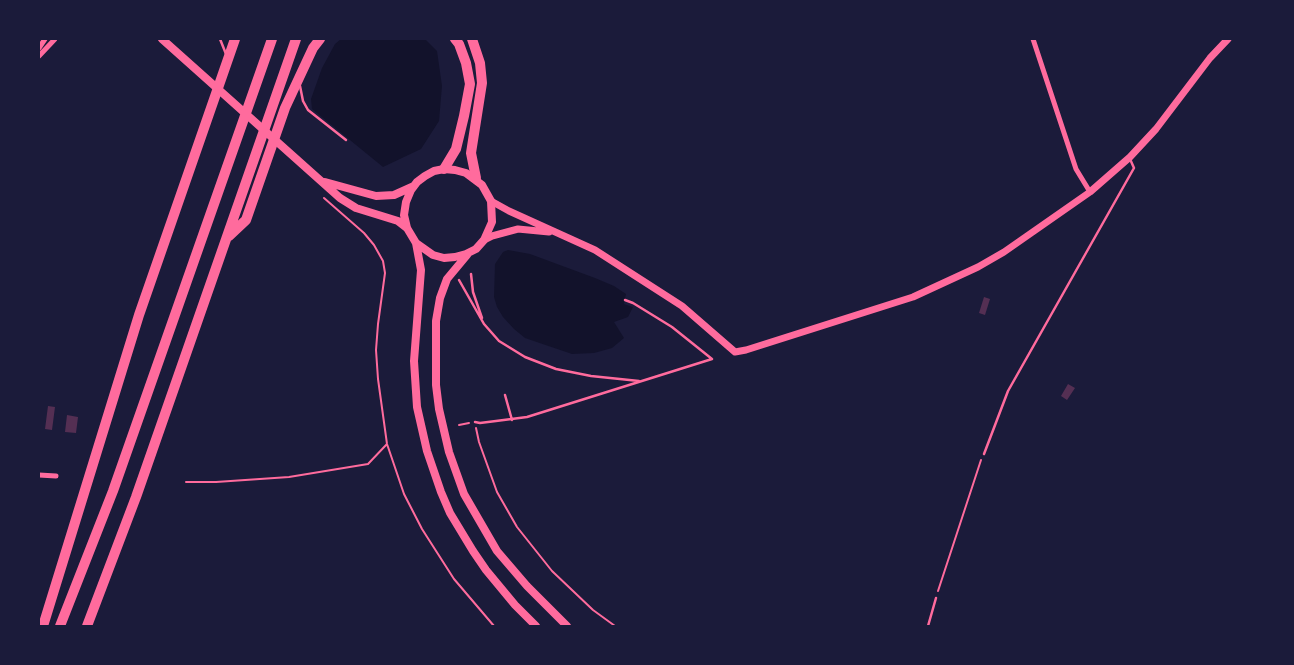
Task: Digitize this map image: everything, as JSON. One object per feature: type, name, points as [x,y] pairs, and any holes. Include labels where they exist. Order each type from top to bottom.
[{"type":"highway","points":[[42,626],[139,315],[235,39]]},
{"type":"highway","points":[[60,626],[112,491],[272,39]]},
{"type":"highway","points":[[87,626],[136,496],[296,39]]},
{"type":"highway","points":[[228,236],[246,220],[285,108],[298,77],[313,48],[320,39]]},
{"type":"highway","points":[[444,169],[456,149],[470,84],[466,63],[459,44],[455,39]]},
{"type":"highway","points":[[472,39],[480,63],[482,83],[471,148],[476,178]]},
{"type":"main road","points":[[162,39],[340,198],[356,208],[398,222],[407,228]]},
{"type":"main road","points":[[170,39],[175,50]]},
{"type":"main road","points":[[321,181],[376,196],[394,195],[414,186],[425,176],[444,169],[455,170],[476,178],[491,201],[493,211],[489,232],[484,240],[470,252],[447,279],[440,298],[436,321],[435,363],[439,409],[449,452],[464,494],[485,533],[526,586],[567,626]]},
{"type":"main road","points":[[414,186],[406,202],[404,215],[407,228],[416,243],[420,270],[414,339],[415,384],[419,414],[429,458],[450,513],[473,551],[500,587],[536,626]]},
{"type":"main road","points":[[416,243],[433,255],[444,258],[470,252]]},
{"type":"street","points":[[39,48],[45,39]]},
{"type":"street","points":[[39,56],[55,39]]},
{"type":"street","points":[[1033,39],[1076,169],[1090,192]]},
{"type":"street","points":[[491,201],[595,250],[682,306],[735,352],[913,297],[978,267],[1004,252],[1090,192],[1130,157],[1156,129],[1210,58],[1228,39]]},
{"type":"street","points":[[484,240],[518,229],[536,229],[558,233]]},
{"type":"street","points":[[39,475],[56,476]]},
{"type":"lane","points":[[220,39],[227,60]]},
{"type":"lane","points":[[298,77],[301,96],[308,110],[325,121],[346,140]]},
{"type":"lane","points":[[984,454],[1008,391],[1134,168],[1130,157]]},
{"type":"lane","points":[[471,274],[473,292],[484,324]]},
{"type":"lane","points":[[459,280],[484,324],[498,340],[525,357],[548,366],[590,376],[640,381]]},
{"type":"lane","points":[[475,422],[512,420],[544,412],[712,359],[672,326],[625,300]]},
{"type":"lane","points":[[504,395],[512,420]]},
{"type":"lane","points":[[928,626],[936,598]]},
{"type":"path","points":[[323,197],[364,234],[383,261],[385,284],[378,324],[376,350],[381,408],[387,444],[404,494],[422,530],[454,580],[494,626]]},
{"type":"path","points":[[459,425],[475,422],[478,442],[490,474],[503,505],[517,527],[552,571],[593,610],[615,626]]},
{"type":"path","points":[[186,482],[289,477],[368,464],[387,444]]},
{"type":"path","points":[[936,598],[984,454]]},
{"type":"shaded area","points":[[341,39],[425,39],[437,51],[442,86],[439,121],[421,149],[383,167],[312,109],[311,99],[322,68],[335,44]]},
{"type":"shaded area","points":[[508,250],[530,254],[595,278],[614,286],[626,294],[624,304],[633,307],[628,317],[614,322],[624,338],[612,348],[594,353],[572,354],[525,338],[503,317],[494,297],[495,264],[503,252]]},
{"type":"building","points":[[984,297],[990,299],[985,315],[979,313]]},
{"type":"building","points":[[1068,384],[1075,388],[1067,400],[1061,396]]},
{"type":"building","points":[[48,406],[55,407],[52,430],[45,429]]},
{"type":"building","points":[[67,415],[78,417],[76,433],[65,432]]}]
